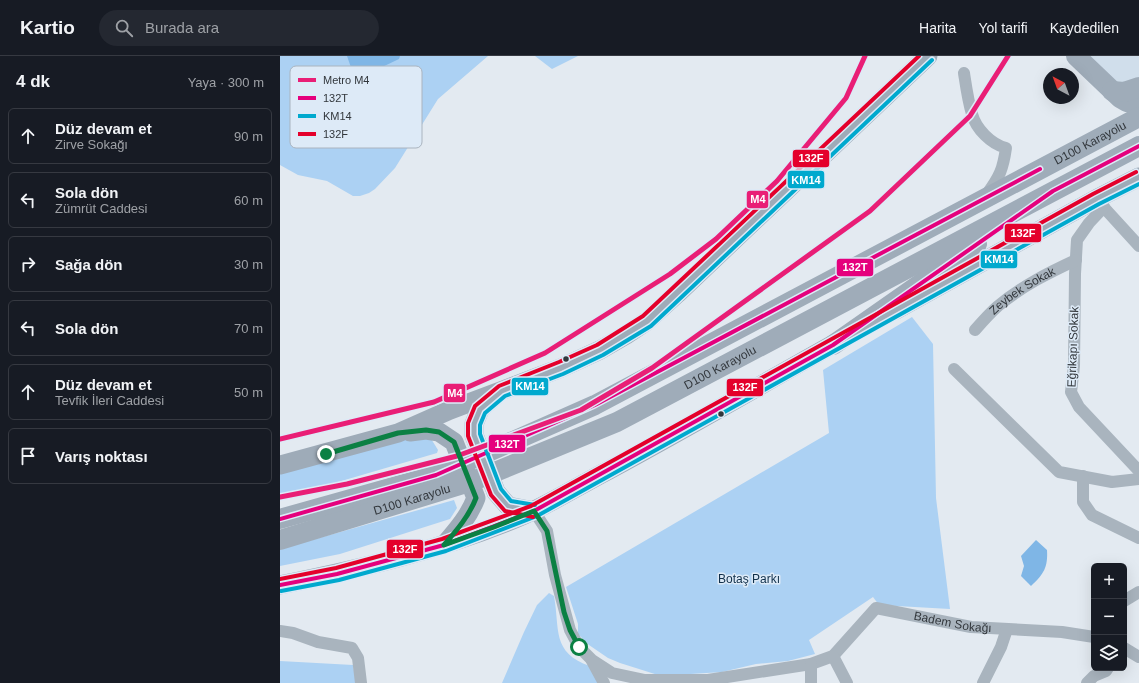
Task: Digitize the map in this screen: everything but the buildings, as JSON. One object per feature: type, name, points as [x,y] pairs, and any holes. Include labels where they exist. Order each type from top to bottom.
[{"type":"highway","points":[[1076,56],[1112,91],[1127,102],[1139,105]]},
{"type":"highway","points":[[1112,91],[1124,92],[1139,87]]},
{"type":"highway","name":"D100 Karayolu","points":[[280,519],[436,475],[595,405],[1139,117]]},
{"type":"highway","name":"D100 Karayolu","points":[[280,540],[474,481],[617,422],[1139,146]]},
{"type":"highway","points":[[833,345],[1053,191]]},
{"type":"main road","points":[[280,465],[398,433],[450,410],[561,368],[600,350],[626,335],[647,321],[928,56]]},
{"type":"main road","points":[[280,585],[337,574],[444,545],[534,511],[833,345],[1100,203],[1139,177]]},
{"type":"main road","points":[[502,390],[480,409],[474,424],[474,435],[496,492],[508,506],[534,511]]},
{"type":"main road","points":[[398,433],[426,430],[439,432],[454,442],[476,498],[471,510],[458,529],[444,545]]},
{"type":"street","points":[[964,73],[972,115],[981,130],[992,141],[998,146],[1006,148],[1003,166],[998,179],[983,200]]},
{"type":"street","points":[[1100,203],[1139,246]]},
{"type":"street","name":"Eğrikapı Sokak","points":[[1100,203],[1077,240],[1074,366],[1071,392],[1079,407],[1139,471]]},
{"type":"street","name":"Zeybek Sokak","points":[[974,330],[997,307],[1022,288],[1042,276],[1076,260]]},
{"type":"street","points":[[954,369],[1058,472],[1112,482],[1139,479]]},
{"type":"street","points":[[1083,476],[1083,502],[1092,515],[1139,538]]},
{"type":"street","points":[[534,511],[547,531],[555,575],[570,630],[579,647],[592,660],[612,673],[645,680],[732,679],[811,664],[833,656],[847,683]]},
{"type":"street","points":[[1127,599],[1139,592]]},
{"type":"street","name":"Badem Sokağı","points":[[833,656],[876,608],[971,627],[1062,632],[1091,637]]},
{"type":"street","points":[[983,683],[1001,647],[1007,629]]},
{"type":"street","points":[[280,631],[293,633],[318,642],[352,648],[358,658],[361,683]]},
{"type":"street","points":[[1127,650],[1139,657]]},
{"type":"street","points":[[592,660],[604,683]]},
{"type":"street","points":[[811,664],[811,683]]},
{"type":"street","points":[[1094,681],[1106,671]]},
{"type":"shaded area","points":[[347,56],[400,56],[399,59],[384,66],[350,66]]},
{"type":"shaded area","points":[[1087,56],[1139,56],[1139,96],[1134,98]]},
{"type":"shaded area","points":[[1036,540],[1047,550],[1047,561],[1042,574],[1031,586],[1021,576],[1024,566],[1021,556]]},
{"type":"green space","points":[[280,56],[488,56],[438,99],[422,125],[422,66],[290,66],[290,148],[407,148],[395,168],[375,189],[360,196],[353,196],[327,181],[298,175],[280,165]]},
{"type":"green space","points":[[535,56],[578,56],[552,69]]},
{"type":"green space","name":"Botaş Parkı","points":[[912,317],[933,344],[936,498],[950,609],[879,605],[873,597],[809,640],[815,654],[788,661],[756,664],[722,672],[658,675],[608,658],[589,645],[578,634],[578,624],[566,587],[829,433],[823,370]]},
{"type":"green space","points":[[410,436],[430,437],[438,450],[437,453],[280,499],[280,473]]},
{"type":"green space","points":[[454,500],[457,508],[450,519],[340,554],[280,566],[280,549]]},
{"type":"green space","points":[[549,593],[554,596],[558,629],[563,647],[578,661],[590,666],[599,683],[502,683],[537,605]]},
{"type":"green space","points":[[280,661],[353,665],[356,683],[280,683]]},
{"type":"metro line","name":"M4","points":[[280,439],[434,402],[545,353],[670,274],[716,239],[777,181],[846,98],[865,56]]},
{"type":"metro line","name":"M4","points":[[280,497],[347,484],[457,456],[581,410],[652,368],[870,211],[970,116],[1008,56]]},
{"type":"transit line","name":"132F","points":[[533,517],[505,511],[491,495],[468,436],[468,423],[475,406],[499,386],[597,345],[643,316],[919,56]]},
{"type":"transit line","name":"KM14","points":[[535,505],[511,501],[501,489],[480,434],[480,425],[485,413],[505,396],[563,374],[603,355],[651,326],[932,60]]},
{"type":"transit line","name":"132T","points":[[280,585],[337,574],[444,545],[534,511],[833,345],[1053,191],[1139,146]]},
{"type":"transit line","name":"132T","points":[[280,519],[436,475],[595,405],[1040,169]]},
{"type":"transit line","name":"132F","points":[[280,579],[336,568],[442,539],[531,506],[1093,194],[1136,172]]},
{"type":"transit line","name":"KM14","points":[[281,591],[339,580],[446,551],[537,516],[1099,204],[1139,184]]},
{"type":"route","points":[[326,454],[398,433],[426,430],[439,432],[454,442],[476,498],[471,510],[458,529],[444,545],[534,511],[547,531],[555,575],[564,612],[570,630],[579,647]]}]
